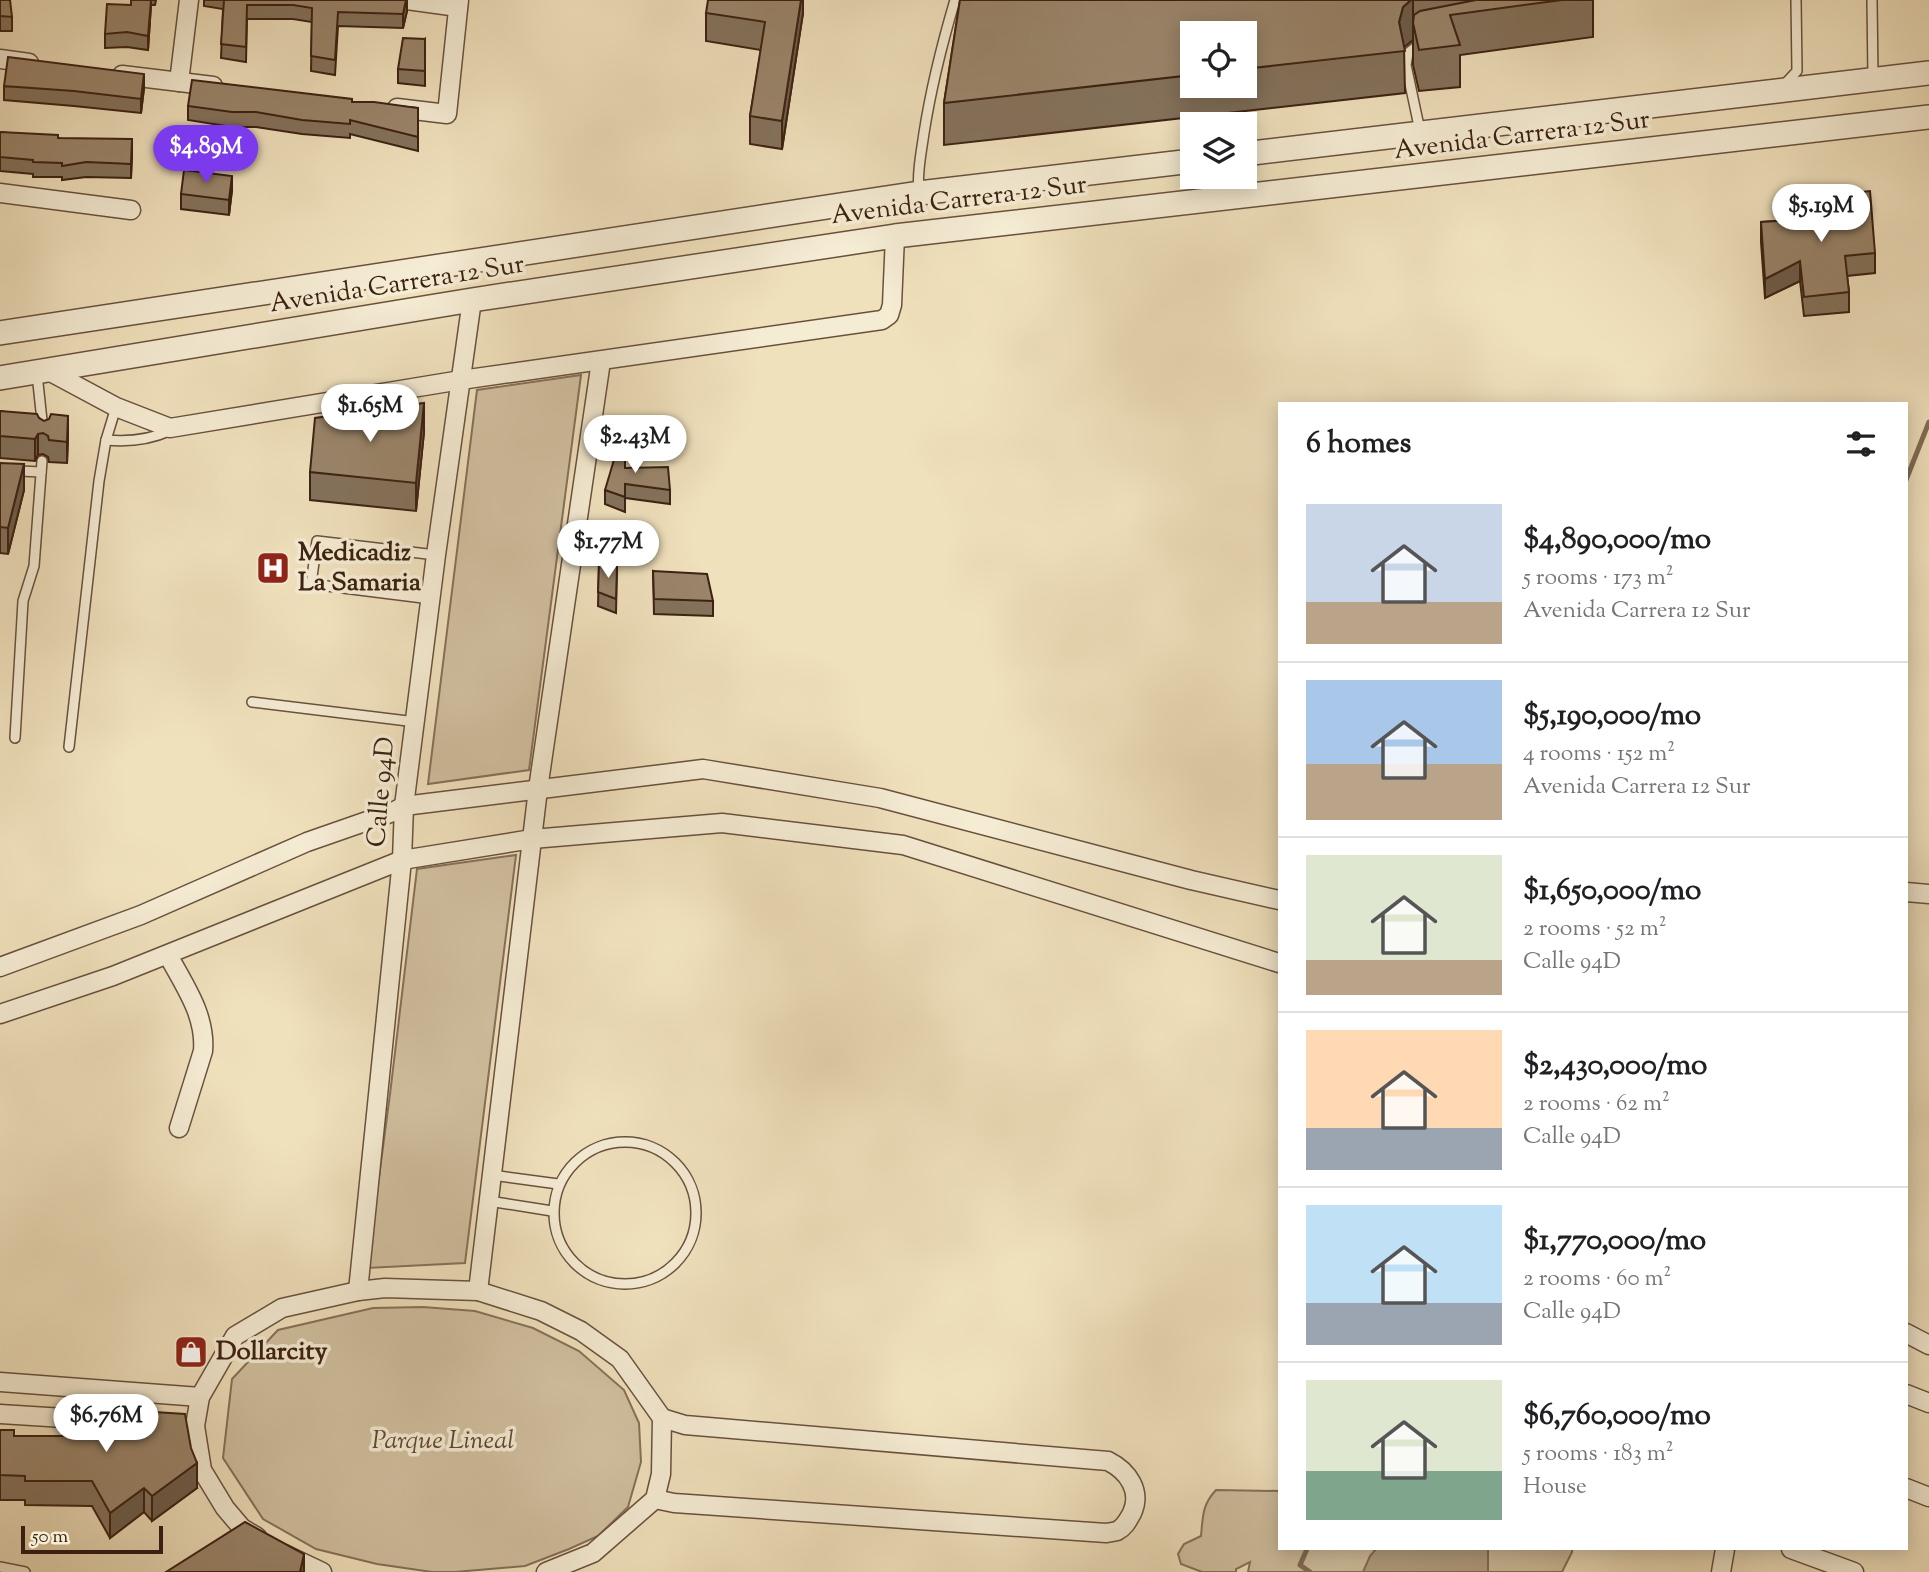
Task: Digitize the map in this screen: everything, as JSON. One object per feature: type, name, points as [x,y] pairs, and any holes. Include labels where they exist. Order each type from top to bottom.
[{"type":"street","points":[[179,82],[189,0]]},
{"type":"street","points":[[380,106],[447,114],[459,3],[407,0]]},
{"type":"street","points":[[0,59],[41,65]]},
{"type":"street","name":"Avenida Carrera 12 Sur","points":[[1257,152],[1929,72]]},
{"type":"street","points":[[110,73],[232,88]]},
{"type":"street","name":"Avenida Carrera 12 Sur","points":[[0,378],[472,300],[895,236],[1929,117]]},
{"type":"street","name":"Avenida Carrera 12 Sur","points":[[0,333],[919,193],[1180,161]]},
{"type":"street","points":[[0,192],[131,210]]},
{"type":"street","points":[[42,371],[116,407],[170,428],[461,380],[882,320],[889,315],[892,305],[895,236]]},
{"type":"street","name":"Calle 94D","points":[[358,1291],[402,860],[404,806],[472,300]]},
{"type":"street","points":[[478,1291],[538,789],[601,361]]},
{"type":"street","points":[[0,967],[141,915],[307,842],[404,806],[704,769],[880,798],[1191,880],[1278,900]]},
{"type":"street","points":[[0,1014],[168,955],[402,860],[532,839],[722,823],[903,845],[1278,963]]},
{"type":"street","points":[[1908,892],[1929,894]]},
{"type":"street","points":[[168,955],[199,1013],[204,1038],[203,1051],[179,1129]]},
{"type":"street","points":[[322,1572],[242,1528],[225,1508],[202,1470],[188,1426],[200,1397],[235,1336],[282,1308],[358,1291],[386,1288],[478,1291],[541,1311],[581,1331],[620,1359],[662,1418],[661,1474],[654,1499],[593,1553],[546,1572]]},
{"type":"street","points":[[1908,1334],[1929,1345]]},
{"type":"street","points":[[0,1382],[200,1397]]},
{"type":"street","points":[[1908,1395],[1929,1402]]},
{"type":"street","points":[[0,1414],[125,1422]]},
{"type":"street","points":[[654,1499],[702,1506],[1106,1533],[1118,1530],[1127,1523],[1135,1507],[1131,1479],[1121,1467],[1108,1461],[685,1425],[662,1418]]},
{"type":"street","points":[[1908,1490],[1929,1497]]},
{"type":"street","points":[[1721,1572],[1725,1550]]},
{"type":"street","points":[[1794,1550],[1854,1572]]},
{"type":"lane","points":[[919,193],[918,172],[930,90],[955,0]]},
{"type":"lane","points":[[1779,90],[1797,71],[1796,0]]},
{"type":"lane","points":[[1872,0],[1873,79]]},
{"type":"lane","points":[[1421,133],[1406,65],[1408,53],[1417,46],[1429,44]]},
{"type":"lane","points":[[42,371],[44,435]]},
{"type":"lane","points":[[69,747],[97,495],[106,440],[116,407]]},
{"type":"lane","points":[[106,440],[153,438],[170,428]]},
{"type":"lane","points":[[15,738],[23,601],[34,566],[42,461]]},
{"type":"lane","points":[[0,470],[41,472]]},
{"type":"lane","points":[[431,599],[311,584],[317,541],[436,555]]},
{"type":"lane","points":[[252,702],[416,722]]},
{"type":"lane","points":[[633,1142],[662,1151],[684,1172],[696,1199],[696,1230],[683,1257],[660,1277],[631,1286],[601,1281],[575,1266],[558,1241],[552,1211],[558,1184],[576,1160],[603,1145],[633,1142]]},
{"type":"lane","points":[[492,1175],[558,1184]]},
{"type":"lane","points":[[489,1201],[552,1211]]},
{"type":"lane","points":[[0,1567],[25,1572]]},
{"type":"green space","points":[[581,375],[529,770],[428,784],[477,390]]},
{"type":"green space","points":[[516,855],[465,1263],[367,1268],[417,869]]},
{"type":"green space","name":"Parque Lineal","points":[[423,1307],[475,1311],[533,1328],[579,1351],[624,1390],[639,1423],[641,1462],[628,1507],[598,1536],[525,1566],[432,1572],[377,1564],[316,1549],[263,1519],[223,1458],[232,1379],[278,1330],[373,1308]]},
{"type":"green space","points":[[1216,1490],[1278,1491],[1278,1550],[1572,1552],[1562,1572],[1248,1572],[1250,1562],[1236,1569],[1236,1572],[1202,1572],[1181,1564],[1178,1554],[1184,1544],[1201,1536],[1203,1517],[1211,1495]]},
{"type":"shaded area","points":[[1375,1550],[1488,1550],[1488,1572],[1363,1572]]},
{"type":"building","points":[[0,0],[10,0],[12,17],[0,16]]},
{"type":"building","points":[[131,0],[151,0],[148,36],[127,32],[105,34],[107,4],[131,5]]},
{"type":"building","points":[[224,0],[406,0],[403,14],[338,12],[335,60],[311,56],[312,8],[293,5],[247,5],[246,47],[221,44]]},
{"type":"building","points":[[708,0],[801,0],[782,121],[750,116],[765,22],[706,13]]},
{"type":"building","points":[[960,0],[1411,0],[1403,7],[1399,22],[1405,51],[1257,68],[1257,21],[1180,21],[1180,76],[944,103]]},
{"type":"building","points":[[1476,0],[1562,0],[1450,15],[1460,45],[1419,50],[1413,23],[1414,15],[1420,11]]},
{"type":"building","points":[[403,38],[425,39],[425,71],[398,69]]},
{"type":"building","points":[[8,57],[144,74],[141,99],[4,86]]},
{"type":"building","points":[[192,80],[352,99],[352,102],[418,108],[418,137],[350,120],[350,124],[302,120],[256,112],[232,112],[188,106]]},
{"type":"building","points":[[0,132],[58,135],[58,138],[132,139],[131,164],[86,162],[62,166],[62,163],[0,157]]},
{"type":"building","points":[[184,170],[232,176],[229,200],[181,194]]},
{"type":"building","points":[[1870,191],[1875,253],[1845,256],[1849,292],[1804,297],[1800,261],[1765,279],[1761,222],[1836,217],[1834,195]]},
{"type":"building","points":[[424,403],[416,483],[310,472],[315,418]]},
{"type":"building","points":[[0,411],[37,414],[44,421],[49,419],[51,414],[68,416],[67,442],[49,440],[43,433],[38,434],[35,439],[0,436]]},
{"type":"building","points":[[621,436],[625,436],[625,468],[668,467],[670,490],[625,484],[625,497],[605,490]]},
{"type":"building","points":[[0,463],[24,464],[8,528],[0,527]]},
{"type":"building","points":[[599,564],[617,566],[616,599],[598,592]]},
{"type":"building","points":[[653,571],[707,574],[713,601],[654,599]]},
{"type":"building","points":[[91,1408],[185,1414],[191,1448],[197,1463],[152,1496],[144,1488],[110,1513],[92,1481],[25,1481],[25,1476],[0,1475],[0,1430],[14,1430],[14,1436],[93,1436]]},
{"type":"building","points":[[245,1522],[304,1554],[300,1572],[166,1572]]},
{"type":"waterway","points":[[1908,475],[1929,422]]},
{"type":"waterway","points":[[1307,1550],[1300,1565],[1310,1572]]},
{"type":"place","name":"Medicadiz La Samaria","points":[[273,568]]},
{"type":"place","name":"Dollarcity","points":[[191,1352]]}]
